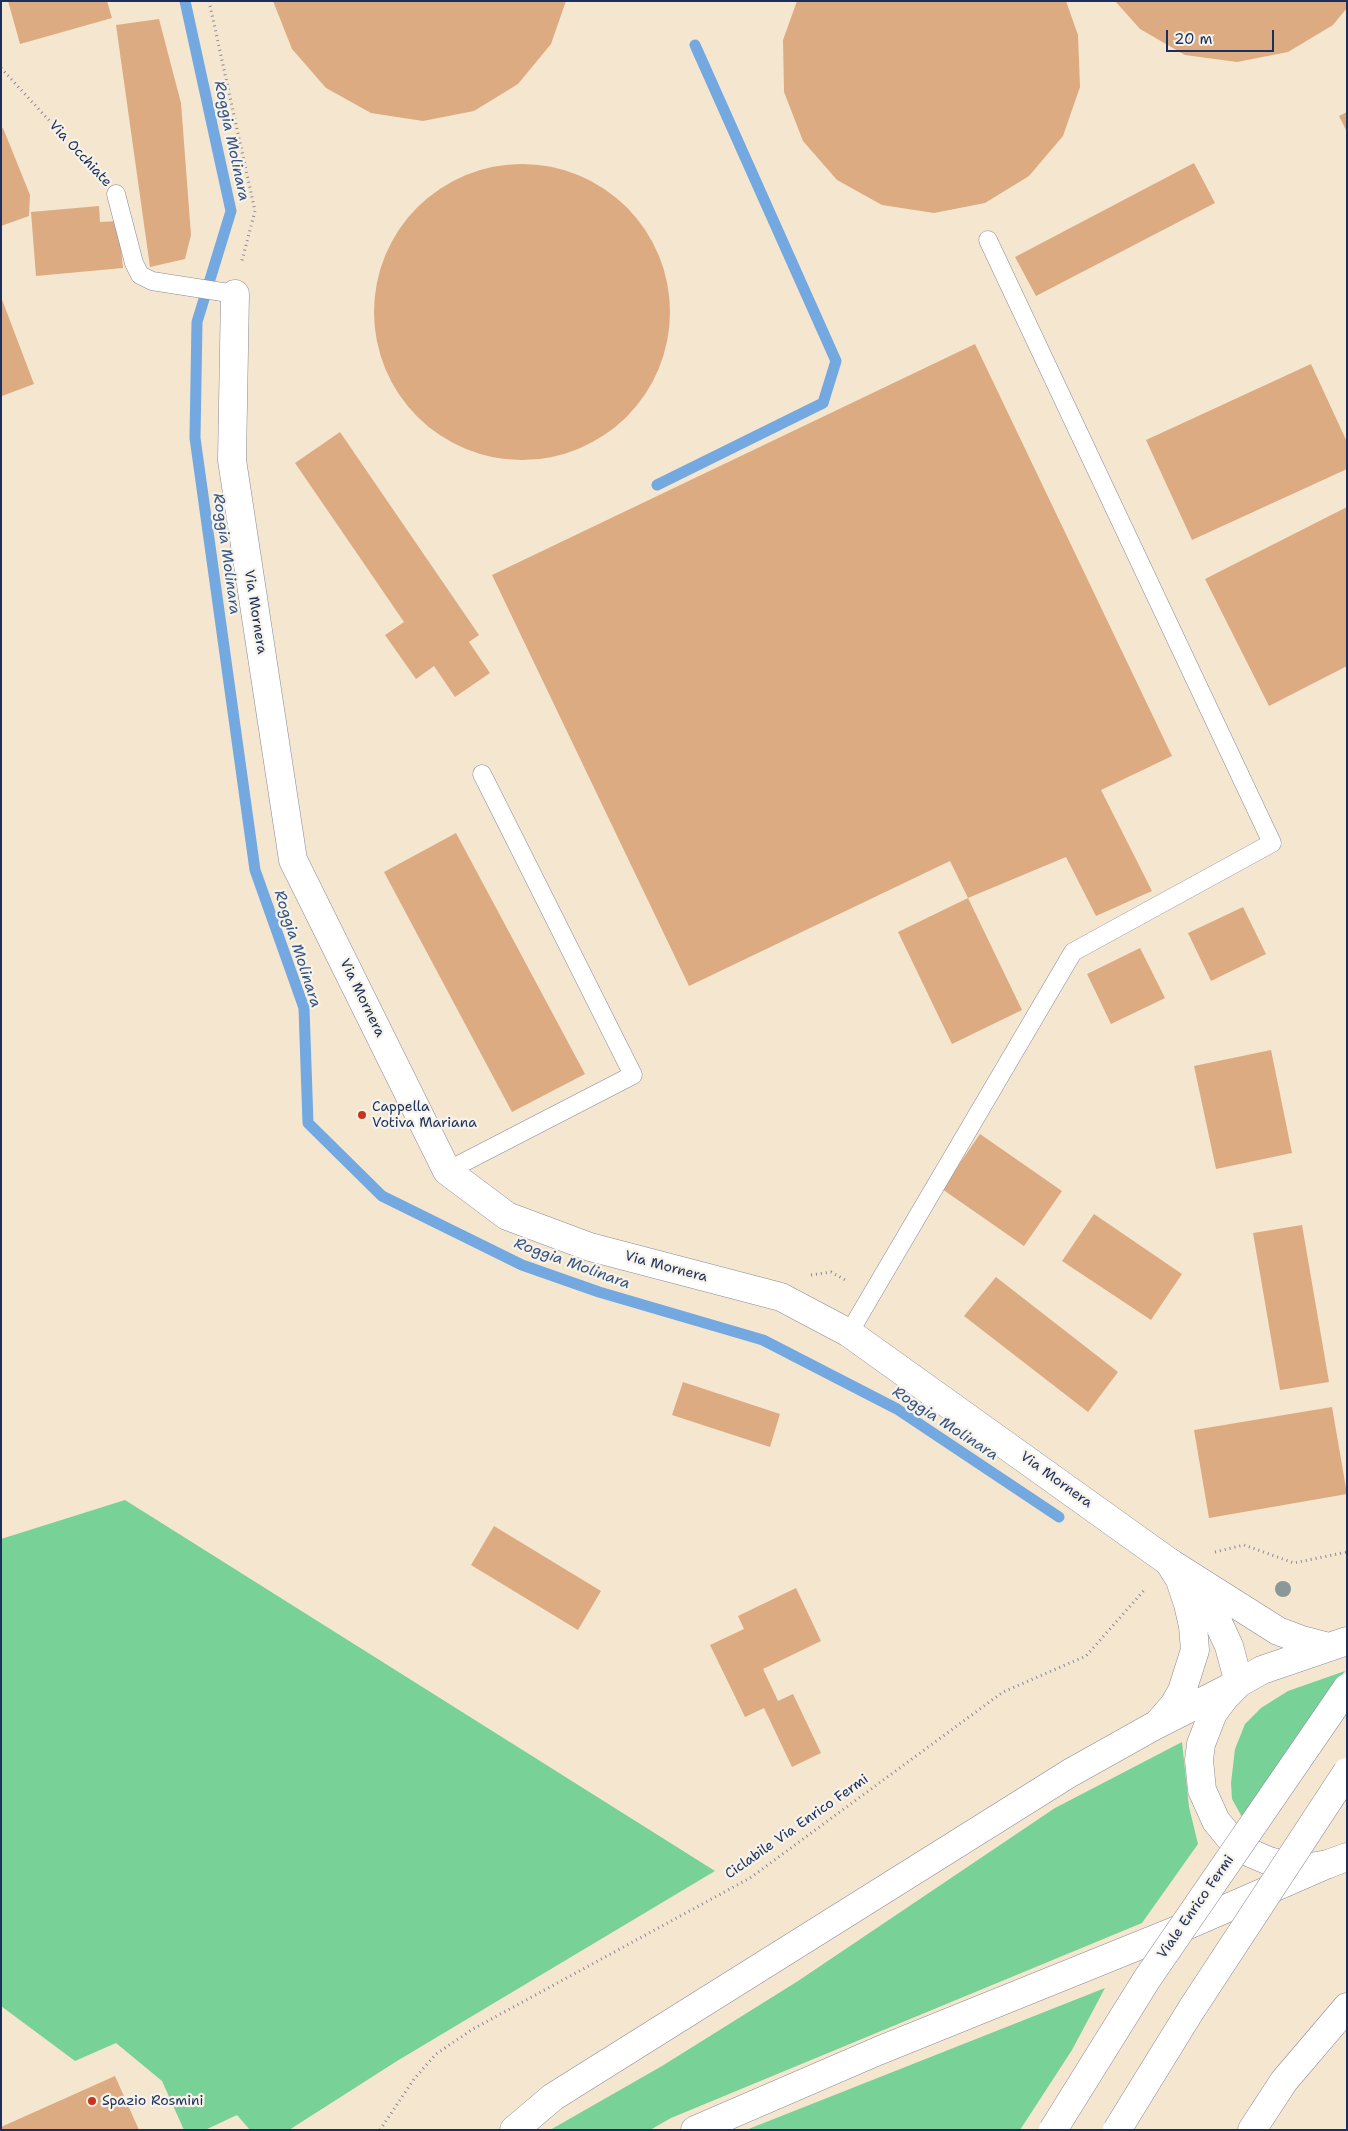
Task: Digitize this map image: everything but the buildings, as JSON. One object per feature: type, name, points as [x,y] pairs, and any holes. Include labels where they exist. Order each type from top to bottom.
[{"type":"main road","name":"Via Mornera","points":[[225,292],[232,460],[293,860],[447,1171],[507,1216],[590,1247],[781,1297],[849,1333],[1169,1562]]},
{"type":"main road","points":[[1169,1562],[1278,1630],[1302,1640],[1338,1644]]},
{"type":"main road","points":[[1169,1562],[1189,1579],[1217,1620],[1229,1646],[1239,1684]]},
{"type":"main road","points":[[1154,1726],[1174,1706],[1182,1691],[1194,1650],[1193,1626],[1188,1604],[1180,1580],[1169,1562]]},
{"type":"main road","points":[[514,2130],[553,2097],[1070,1773],[1154,1726],[1239,1684],[1262,1670],[1338,1644]]},
{"type":"main road","points":[[1239,1684],[1225,1697],[1213,1713],[1201,1744],[1200,1776],[1206,1803],[1216,1821],[1230,1838],[1258,1858],[1290,1867],[1311,1867],[1337,1860]]},
{"type":"main road","name":"Viale Enrico Fermi","points":[[1053,2130],[1147,1979],[1347,1688]]},
{"type":"main road","points":[[1117,2130],[1191,2010],[1347,1772]]},
{"type":"main road","points":[[695,2130],[878,2051],[1170,1933],[1337,1860]]},
{"type":"main road","points":[[1252,2130],[1284,2081],[1347,2008]]},
{"type":"lane","name":"Via Occhiate","points":[[116,194],[134,263],[140,275],[152,281],[225,292]]},
{"type":"lane","points":[[849,1333],[1073,952],[1272,843],[988,240]]},
{"type":"lane","points":[[447,1171],[633,1076],[482,774]]},
{"type":"path","points":[[209,1],[255,210],[225,292]]},
{"type":"path","name":"Via Occhiate","points":[[1,68],[116,194]]},
{"type":"path","points":[[1214,1552],[1244,1545],[1294,1563],[1347,1552]]},
{"type":"path","name":"Ciclabile Via Enrico Fermi","points":[[380,2130],[414,2079],[436,2054],[473,2029],[750,1878],[1003,1692],[1086,1656],[1169,1562]]},
{"type":"green space","points":[[125,1500],[715,1871],[397,2061],[289,2130],[250,2130],[237,2115],[205,2130],[184,2130],[162,2081],[116,2043],[75,2061],[1,2006],[1,1539]]},
{"type":"green space","points":[[1345,1671],[1242,1817],[1232,1799],[1231,1783],[1235,1749],[1245,1724],[1261,1708],[1288,1691]]},
{"type":"green space","points":[[1182,1742],[1189,1807],[1198,1844],[1142,1923],[671,2118],[650,2130],[550,2130],[662,2066],[798,1981],[1055,1808]]},
{"type":"green space","points":[[1105,1988],[1072,2050],[1020,2130],[746,2130]]},
{"type":"waterway","name":"Roggia Molinara","points":[[185,1],[231,211],[197,322],[195,438],[255,870],[304,1008],[308,1123],[382,1196],[522,1265],[599,1292],[763,1340],[897,1409],[1059,1517]]},
{"type":"waterway","points":[[657,485],[823,403],[836,361],[695,45]]},
{"type":"place","name":"Cappella Votiva Mariana","points":[[362,1115]]},
{"type":"place","name":"Spazio Rosmini","points":[[92,2101]]}]
